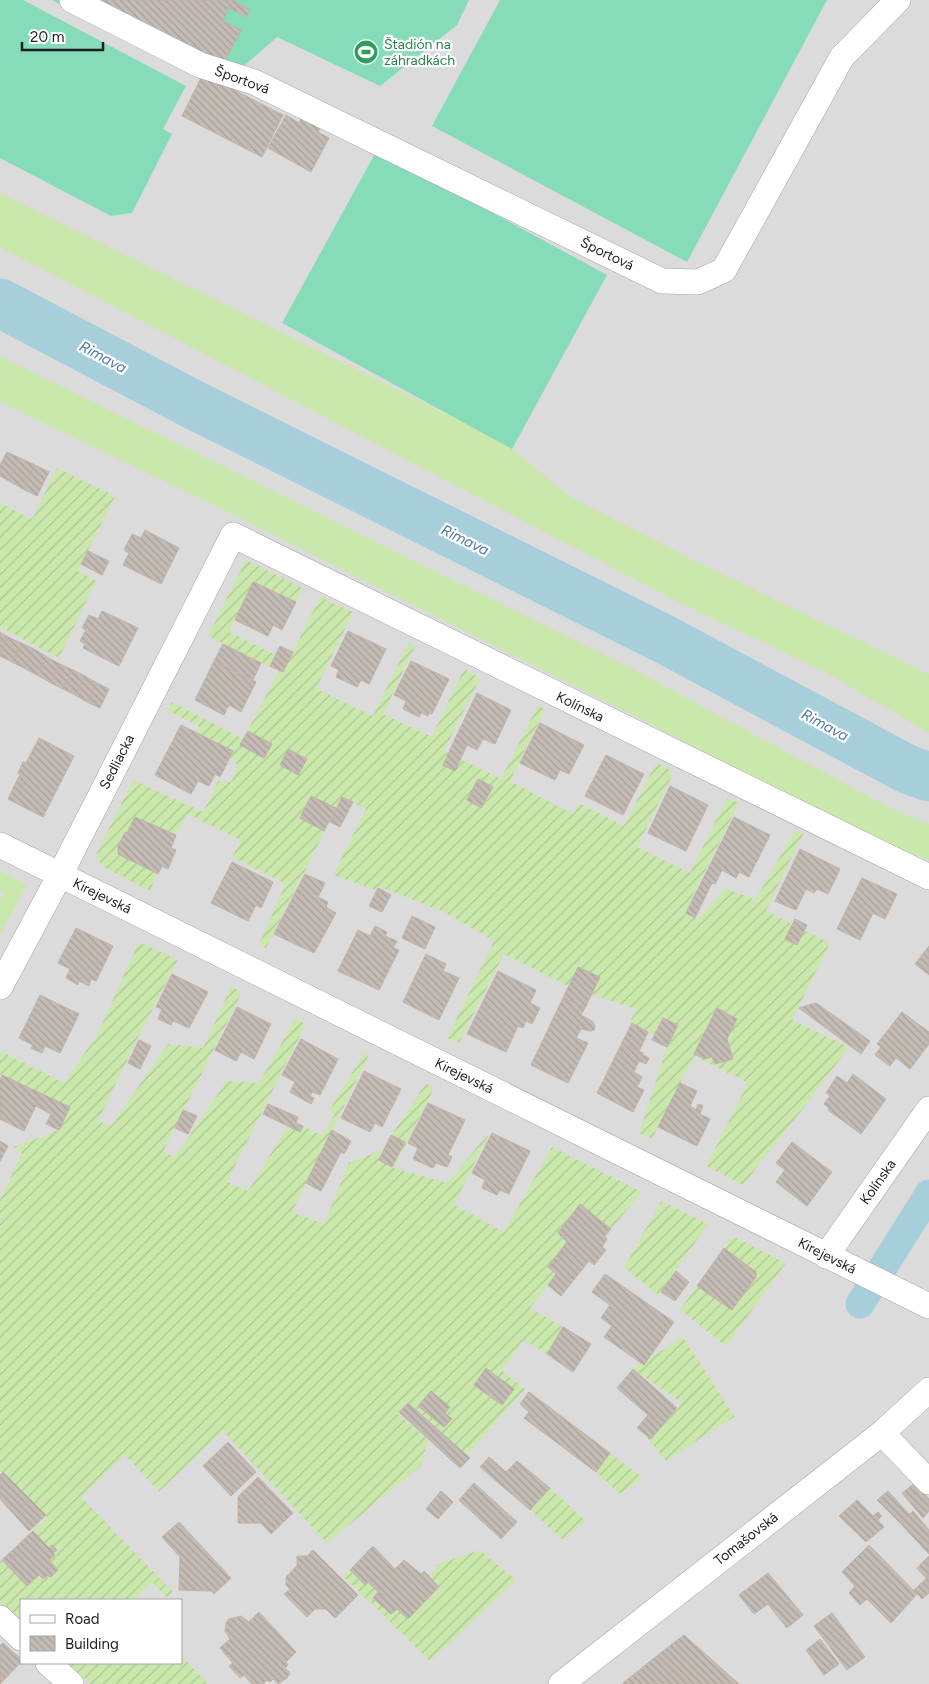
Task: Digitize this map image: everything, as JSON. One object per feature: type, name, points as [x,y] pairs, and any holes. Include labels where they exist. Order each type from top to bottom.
[{"type":"street","name":"Športová","points":[[72,0],[200,66],[254,82],[662,281],[698,282],[724,270],[842,57],[898,0]]},
{"type":"street","name":"Sedliacka","points":[[0,987],[60,875],[233,535]]},
{"type":"street","name":"Kolínska","points":[[233,535],[929,877]]},
{"type":"street","name":"Kirejevská","points":[[0,845],[929,1306]]},
{"type":"street","name":"Kolínska","points":[[826,1256],[929,1109]]},
{"type":"street","name":"Tomašovská","points":[[561,1684],[882,1433],[929,1390]]},
{"type":"street","points":[[882,1433],[929,1482]]},
{"type":"street","points":[[0,1618],[20,1637]]},
{"type":"street","points":[[49,1664],[71,1684]]},
{"type":"shaded area","points":[[0,0],[929,0],[929,1684],[0,1684]]},
{"type":"green space","points":[[0,0],[23,0],[186,86],[163,129],[172,134],[132,213],[111,216],[0,158]]},
{"type":"green space","name":"Štadión na záhradkách","points":[[52,0],[469,0],[457,25],[380,86],[277,37],[244,66],[187,73]]},
{"type":"green space","points":[[500,0],[827,0],[687,262],[432,126]]},
{"type":"green space","points":[[377,150],[607,275],[512,449],[282,323]]},
{"type":"green space","points":[[0,193],[505,443],[569,496],[697,562],[929,674],[929,733],[825,672],[680,603],[0,247]]},
{"type":"green space","points":[[0,356],[633,669],[888,807],[929,824],[929,860],[877,840],[218,507],[0,402]]},
{"type":"green space","points":[[57,468],[115,496],[78,571],[96,581],[59,658],[0,627],[0,503],[32,519]]},
{"type":"green space","points":[[246,560],[303,588],[296,602],[253,582],[229,632],[276,655],[270,666],[283,672],[320,597],[353,612],[316,689],[373,716],[409,642],[415,646],[383,714],[432,737],[464,669],[480,678],[444,751],[501,779],[538,705],[545,709],[510,781],[573,814],[579,803],[624,826],[656,763],[674,772],[637,847],[690,873],[727,798],[739,803],[685,912],[698,919],[726,888],[755,900],[795,831],[803,834],[766,911],[830,943],[792,1020],[849,1047],[743,1185],[706,1166],[748,1083],[694,1056],[652,1139],[639,1133],[667,1047],[677,1025],[663,1018],[654,1034],[630,1022],[636,1009],[568,986],[504,954],[459,1043],[447,1038],[494,941],[444,912],[378,886],[375,890],[333,875],[366,809],[342,797],[266,948],[259,944],[286,884],[232,857],[241,840],[187,814],[176,835],[135,817],[118,846],[118,854],[157,874],[150,891],[102,866],[96,855],[133,780],[203,812],[218,781],[231,782],[232,780],[236,764],[236,761],[230,758],[233,751],[196,732],[199,726],[168,711],[172,702],[243,739],[279,671],[208,636]]},
{"type":"green space","points":[[0,871],[27,885],[0,934],[0,901],[4,893],[0,890]]},
{"type":"green space","points":[[139,942],[178,960],[137,1039],[98,1121],[111,1126],[168,1044],[203,1048],[231,987],[242,992],[163,1152],[175,1157],[227,1081],[259,1083],[295,1019],[306,1024],[227,1182],[248,1191],[288,1126],[299,1131],[303,1126],[323,1136],[335,1113],[329,1111],[364,1053],[369,1055],[292,1212],[324,1224],[349,1163],[382,1150],[426,1083],[434,1088],[394,1168],[447,1183],[490,1132],[454,1205],[504,1232],[552,1147],[642,1192],[611,1229],[580,1205],[558,1233],[567,1242],[548,1267],[556,1274],[530,1308],[563,1327],[547,1354],[524,1340],[501,1370],[525,1389],[467,1455],[408,1402],[397,1413],[428,1440],[421,1466],[327,1543],[223,1431],[159,1492],[125,1455],[81,1497],[173,1592],[167,1598],[152,1582],[135,1599],[20,1599],[20,1621],[0,1604],[0,1562],[2,1560],[27,1586],[39,1575],[43,1579],[48,1575],[51,1577],[58,1570],[49,1560],[55,1555],[53,1553],[56,1550],[52,1545],[49,1548],[33,1531],[47,1517],[0,1470],[0,1224],[3,1221],[0,1219],[0,1200],[22,1153],[14,1147],[59,1130],[70,1108],[0,1074],[0,1051],[64,1083],[97,1035]]},
{"type":"green space","points":[[661,1201],[708,1224],[659,1295],[624,1268]]},
{"type":"green space","points":[[733,1236],[786,1263],[726,1346],[680,1310],[697,1286],[732,1310],[756,1277],[754,1270],[724,1248]]},
{"type":"green space","points":[[683,1337],[735,1417],[666,1461],[644,1434],[651,1439],[682,1403],[633,1369]]},
{"type":"green space","points":[[610,1453],[643,1478],[620,1494],[596,1472]]},
{"type":"green space","points":[[550,1488],[586,1521],[563,1540],[530,1510]]},
{"type":"green space","points":[[480,1550],[516,1580],[430,1661],[343,1576],[350,1570],[365,1585],[368,1582],[378,1592],[373,1598],[391,1614],[397,1609],[408,1619],[439,1588],[428,1577],[438,1567],[435,1565]]},
{"type":"green space","points":[[182,1656],[208,1684],[90,1684],[68,1664],[182,1664]]},
{"type":"building","points":[[96,0],[233,0],[250,10],[246,17],[227,7],[226,9],[228,10],[223,21],[241,30],[222,66]]},
{"type":"building","points":[[203,74],[283,115],[262,157],[182,116]]},
{"type":"building","points":[[304,113],[323,123],[318,132],[329,138],[311,172],[268,148],[286,115],[299,123]]},
{"type":"building","points":[[7,452],[20,458],[9,481],[0,476],[0,465]]},
{"type":"building","points":[[20,458],[35,465],[23,489],[9,481]]},
{"type":"building","points":[[35,465],[49,472],[37,496],[23,489]]},
{"type":"building","points":[[145,530],[179,548],[161,584],[123,565],[129,553],[124,550],[132,534],[141,538]]},
{"type":"building","points":[[88,551],[109,561],[102,575],[81,564]]},
{"type":"building","points":[[253,582],[296,602],[282,630],[273,625],[268,636],[235,620]]},
{"type":"building","points":[[102,611],[138,628],[119,666],[83,648],[85,644],[80,641],[86,630],[82,628],[89,615],[98,619]]},
{"type":"building","points":[[348,631],[386,649],[369,684],[361,680],[357,687],[336,677],[339,670],[331,666]]},
{"type":"building","points":[[0,632],[8,637],[0,654]]},
{"type":"building","points":[[8,637],[21,643],[12,662],[0,656]]},
{"type":"building","points":[[21,643],[34,649],[24,668],[12,662]]},
{"type":"building","points":[[223,644],[261,663],[253,680],[214,661]]},
{"type":"building","points":[[280,646],[293,652],[283,672],[270,666]]},
{"type":"building","points":[[34,649],[47,657],[37,675],[24,668]]},
{"type":"building","points":[[47,657],[60,664],[51,683],[37,675]]},
{"type":"building","points":[[214,661],[256,682],[241,712],[229,705],[224,715],[195,700]]},
{"type":"building","points":[[411,661],[449,679],[432,714],[429,713],[428,716],[421,713],[419,717],[403,709],[406,701],[394,695]]},
{"type":"building","points":[[60,664],[73,670],[63,689],[51,683]]},
{"type":"building","points":[[73,670],[85,676],[75,695],[63,689]]},
{"type":"building","points":[[85,676],[97,683],[87,702],[75,695]]},
{"type":"building","points":[[97,683],[109,689],[100,708],[87,702]]},
{"type":"building","points":[[477,693],[511,710],[495,744],[483,739],[477,750],[455,739]]},
{"type":"building","points":[[540,723],[584,745],[569,774],[560,770],[555,780],[520,763]]},
{"type":"building","points":[[181,725],[233,751],[220,777],[215,774],[209,786],[198,781],[191,794],[155,775]]},
{"type":"building","points":[[248,731],[272,744],[264,758],[240,745]]},
{"type":"building","points":[[39,738],[74,756],[43,817],[8,799],[20,774],[18,773],[23,762],[26,763]]},
{"type":"building","points":[[455,739],[467,745],[455,771],[443,765]]},
{"type":"building","points":[[288,749],[307,759],[298,775],[280,765]]},
{"type":"building","points":[[606,755],[644,774],[623,815],[585,796]]},
{"type":"building","points":[[478,779],[493,787],[481,808],[467,800]]},
{"type":"building","points":[[670,786],[708,805],[686,851],[648,833]]},
{"type":"building","points":[[311,796],[336,808],[324,831],[300,818]]},
{"type":"building","points":[[342,797],[353,802],[340,827],[330,822]]},
{"type":"building","points":[[135,817],[176,835],[171,848],[176,850],[168,869],[162,866],[158,874],[118,854],[118,846]]},
{"type":"building","points":[[734,817],[770,835],[749,877],[739,872],[736,878],[722,870],[715,884],[712,883],[695,918],[686,913]]},
{"type":"building","points":[[800,849],[840,869],[828,894],[817,889],[814,893],[806,889],[796,910],[775,901]]},
{"type":"building","points":[[232,862],[273,882],[261,908],[256,905],[248,921],[211,903]]},
{"type":"building","points":[[305,874],[325,883],[318,897],[328,902],[326,907],[336,913],[314,953],[274,934]]},
{"type":"building","points":[[862,878],[897,894],[885,919],[873,913],[860,940],[837,929]]},
{"type":"building","points":[[378,888],[391,895],[382,912],[369,906]]},
{"type":"building","points":[[412,916],[435,927],[425,949],[402,938]]},
{"type":"building","points":[[795,919],[807,925],[797,945],[785,939]]},
{"type":"building","points":[[375,926],[387,932],[385,936],[397,941],[393,948],[399,950],[379,990],[338,971],[358,930],[370,936]]},
{"type":"building","points":[[76,928],[113,946],[96,981],[91,979],[89,986],[79,981],[78,985],[66,978],[70,969],[58,963]]},
{"type":"building","points":[[929,946],[929,975],[915,964]]},
{"type":"building","points":[[426,954],[446,964],[443,971],[459,978],[439,1020],[403,1002]]},
{"type":"building","points":[[578,967],[600,977],[585,1008],[563,998]]},
{"type":"building","points":[[498,971],[536,990],[530,1003],[540,1008],[532,1024],[526,1021],[523,1028],[518,1026],[506,1052],[467,1034]]},
{"type":"building","points":[[172,974],[208,992],[189,1028],[173,1021],[171,1025],[158,1019],[162,1009],[156,1007]]},
{"type":"building","points":[[40,995],[79,1014],[60,1053],[45,1046],[42,1053],[31,1048],[33,1045],[19,1038]]},
{"type":"building","points":[[563,998],[585,1008],[581,1015],[592,1021],[595,1026],[594,1030],[591,1031],[581,1029],[576,1038],[588,1043],[568,1083],[531,1065]]},
{"type":"building","points":[[816,1003],[870,1041],[861,1054],[799,1008]]},
{"type":"building","points":[[237,1007],[271,1024],[254,1059],[241,1052],[236,1061],[215,1050]]},
{"type":"building","points":[[717,1008],[737,1019],[727,1039],[733,1059],[715,1064],[712,1057],[705,1059],[694,1054]]},
{"type":"building","points":[[902,1012],[929,1032],[929,1044],[910,1069],[896,1058],[890,1066],[875,1055],[881,1047],[877,1044]]},
{"type":"building","points":[[663,1018],[678,1025],[667,1047],[652,1040]]},
{"type":"building","points":[[632,1023],[648,1032],[639,1051],[622,1043]]},
{"type":"building","points":[[301,1039],[338,1059],[320,1095],[312,1092],[310,1096],[314,1098],[311,1104],[290,1092],[295,1082],[282,1075]]},
{"type":"building","points":[[139,1040],[151,1046],[140,1069],[128,1063]]},
{"type":"building","points":[[622,1043],[649,1058],[646,1064],[639,1061],[634,1072],[642,1077],[637,1087],[644,1090],[633,1112],[597,1093]]},
{"type":"building","points":[[364,1071],[401,1089],[382,1127],[375,1123],[370,1132],[341,1118]]},
{"type":"building","points":[[853,1074],[886,1099],[861,1134],[828,1110],[829,1108],[824,1104],[830,1096],[826,1093],[837,1076],[847,1083]]},
{"type":"building","points":[[2,1075],[40,1093],[40,1097],[24,1131],[0,1119],[0,1080]]},
{"type":"building","points":[[680,1083],[697,1091],[690,1106],[696,1110],[698,1104],[703,1106],[700,1114],[710,1119],[697,1146],[658,1127]]},
{"type":"building","points":[[40,1093],[70,1107],[59,1130],[46,1124],[51,1114],[36,1106]]},
{"type":"building","points":[[428,1103],[465,1120],[448,1155],[452,1157],[447,1167],[436,1163],[433,1168],[413,1159],[418,1148],[408,1143]]},
{"type":"building","points":[[268,1104],[298,1117],[296,1123],[303,1126],[300,1132],[263,1114]]},
{"type":"building","points":[[183,1110],[197,1116],[188,1134],[175,1128]]},
{"type":"building","points":[[332,1130],[351,1141],[344,1154],[341,1152],[321,1191],[306,1183]]},
{"type":"building","points":[[492,1133],[530,1151],[509,1194],[500,1190],[497,1195],[482,1188],[485,1180],[472,1173]]},
{"type":"building","points":[[391,1135],[405,1142],[392,1167],[379,1160]]},
{"type":"building","points":[[0,1141],[8,1146],[0,1161]]},
{"type":"building","points":[[792,1142],[832,1172],[807,1206],[776,1182],[785,1170],[776,1163]]},
{"type":"building","points":[[580,1204],[611,1229],[605,1236],[607,1239],[602,1247],[606,1250],[594,1265],[589,1261],[561,1296],[548,1285],[556,1274],[548,1267],[567,1242],[558,1233]]},
{"type":"building","points":[[724,1248],[756,1272],[756,1277],[732,1310],[697,1286]]},
{"type":"building","points":[[676,1271],[689,1282],[675,1301],[661,1292]]},
{"type":"building","points":[[605,1274],[674,1322],[644,1365],[604,1337],[612,1326],[601,1318],[610,1305],[592,1292]]},
{"type":"building","points":[[563,1327],[591,1344],[573,1372],[547,1354]]},
{"type":"building","points":[[486,1368],[514,1389],[502,1405],[474,1385]]},
{"type":"building","points":[[633,1369],[677,1408],[651,1439],[637,1428],[648,1415],[617,1388]]},
{"type":"building","points":[[431,1391],[450,1407],[445,1413],[452,1419],[444,1427],[418,1406]]},
{"type":"building","points":[[529,1392],[610,1453],[596,1472],[524,1418],[529,1412],[520,1404]]},
{"type":"building","points":[[408,1403],[470,1458],[460,1468],[399,1412]]},
{"type":"building","points":[[228,1442],[256,1472],[231,1496],[203,1466]]},
{"type":"building","points":[[489,1457],[506,1472],[517,1461],[550,1488],[530,1510],[480,1467]]},
{"type":"building","points":[[3,1472],[46,1515],[29,1531],[0,1499],[0,1475]]},
{"type":"building","points":[[258,1477],[293,1513],[271,1534],[261,1523],[238,1523],[238,1497]]},
{"type":"building","points":[[474,1483],[517,1522],[501,1539],[459,1500]]},
{"type":"building","points":[[915,1483],[929,1499],[929,1511],[923,1518],[902,1493]]},
{"type":"building","points":[[441,1491],[453,1502],[438,1519],[426,1509]]},
{"type":"building","points":[[888,1491],[909,1514],[900,1523],[877,1500]]},
{"type":"building","points":[[857,1500],[873,1516],[878,1512],[882,1516],[878,1520],[884,1527],[866,1542],[839,1516]]},
{"type":"building","points":[[913,1511],[929,1530],[929,1554],[900,1523]]},
{"type":"building","points":[[179,1522],[231,1578],[214,1594],[211,1591],[179,1590],[180,1557],[162,1537]]},
{"type":"building","points":[[33,1531],[49,1548],[52,1545],[57,1550],[53,1553],[55,1555],[49,1560],[58,1570],[51,1577],[48,1575],[43,1579],[39,1575],[27,1586],[2,1560]]},
{"type":"building","points":[[869,1545],[917,1594],[891,1623],[867,1599],[860,1605],[849,1593],[855,1586],[842,1572]]},
{"type":"building","points":[[373,1546],[395,1569],[404,1560],[421,1574],[424,1571],[439,1587],[408,1619],[397,1609],[391,1614],[373,1598],[378,1592],[368,1582],[365,1585],[350,1570]]},
{"type":"building","points":[[313,1550],[358,1595],[335,1618],[326,1609],[315,1609],[307,1617],[284,1594],[290,1589],[286,1585],[286,1577],[297,1566],[297,1556],[307,1556]]},
{"type":"building","points":[[929,1556],[929,1576],[926,1578],[917,1568]]},
{"type":"building","points":[[768,1573],[803,1615],[787,1628],[768,1604],[754,1614],[739,1595]]},
{"type":"building","points":[[929,1576],[929,1593],[922,1599],[914,1590]]},
{"type":"building","points":[[259,1612],[296,1652],[286,1662],[288,1665],[285,1668],[290,1673],[287,1678],[278,1684],[273,1679],[270,1682],[267,1680],[263,1684],[252,1684],[244,1675],[240,1678],[229,1666],[233,1663],[220,1648],[230,1639],[225,1631],[226,1623],[229,1619],[241,1616],[249,1622]]},
{"type":"building","points":[[832,1613],[865,1657],[847,1670],[814,1626]]},
{"type":"building","points":[[684,1635],[739,1684],[690,1684],[658,1655]]},
{"type":"building","points":[[820,1639],[839,1664],[824,1675],[806,1650]]},
{"type":"building","points":[[3,1643],[20,1658],[20,1663],[0,1684],[0,1646]]},
{"type":"building","points":[[658,1655],[690,1684],[623,1683]]},
{"type":"waterway","name":"Rimava","points":[[0,303],[194,405],[664,639],[907,769],[929,777]]},
{"type":"waterway","points":[[860,1304],[929,1194]]},
{"type":"place","name":"Štadión na záhradkách","points":[[366,52]]}]
